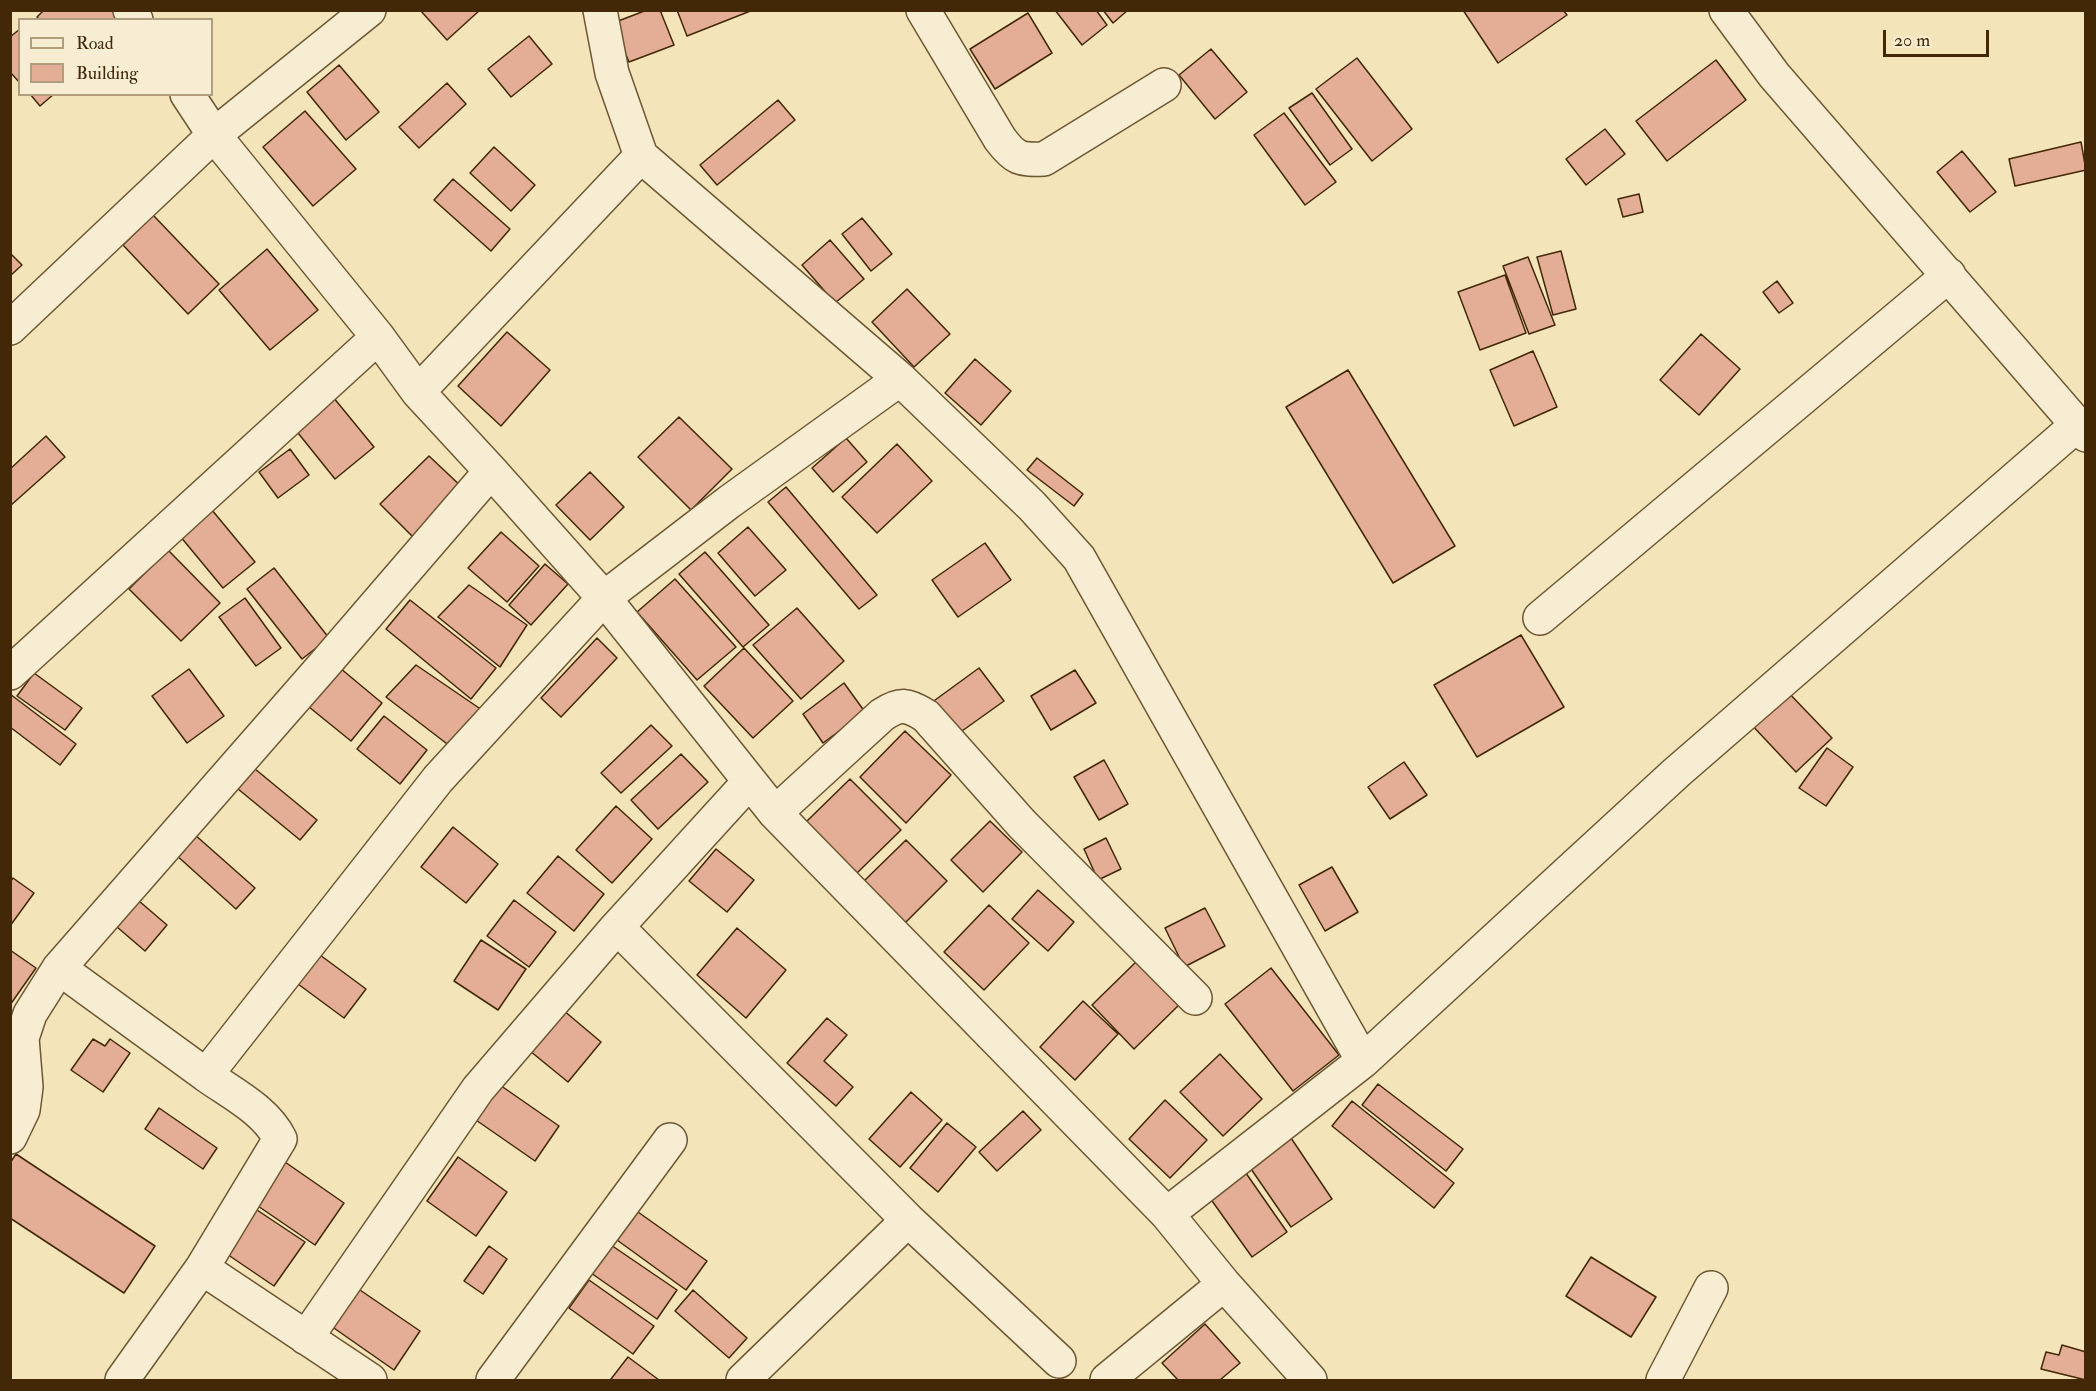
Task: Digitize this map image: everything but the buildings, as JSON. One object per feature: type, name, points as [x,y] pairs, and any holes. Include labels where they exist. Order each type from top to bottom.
[{"type":"street","points":[[10,328],[214,135],[369,10]]},
{"type":"street","points":[[600,10],[612,73],[641,156],[900,379],[1032,506],[1079,558],[1363,1061]]},
{"type":"street","points":[[923,10],[1000,140],[1011,155],[1025,160],[1044,159],[1164,85]]},
{"type":"street","points":[[1167,1214],[1363,1061],[1676,773],[2081,430],[1774,75],[1726,10]]},
{"type":"street","points":[[188,96],[214,135],[378,338],[418,392],[604,598],[774,813],[1167,1214],[1224,1284],[1310,1380]]},
{"type":"street","points":[[418,392],[641,156]]},
{"type":"street","points":[[1540,618],[1949,275]]},
{"type":"street","points":[[10,673],[378,338]]},
{"type":"street","points":[[206,1075],[438,779],[604,598],[729,502],[900,379]]},
{"type":"street","points":[[10,1137],[23,1110],[26,1087],[22,1038],[30,1014],[59,968],[491,471]]},
{"type":"street","points":[[774,813],[882,715],[895,706],[912,708],[926,716],[1022,824],[1195,998]]},
{"type":"street","points":[[306,1338],[478,1089],[617,927],[749,782]]},
{"type":"street","points":[[617,927],[908,1220],[1059,1361]]},
{"type":"street","points":[[59,968],[263,1115],[274,1127],[280,1139],[202,1268],[122,1380]]},
{"type":"street","points":[[493,1380],[670,1140]]},
{"type":"street","points":[[743,1380],[908,1220]]},
{"type":"street","points":[[202,1268],[370,1380]]},
{"type":"street","points":[[1107,1380],[1224,1284]]},
{"type":"street","points":[[1663,1380],[1711,1288]]}]
